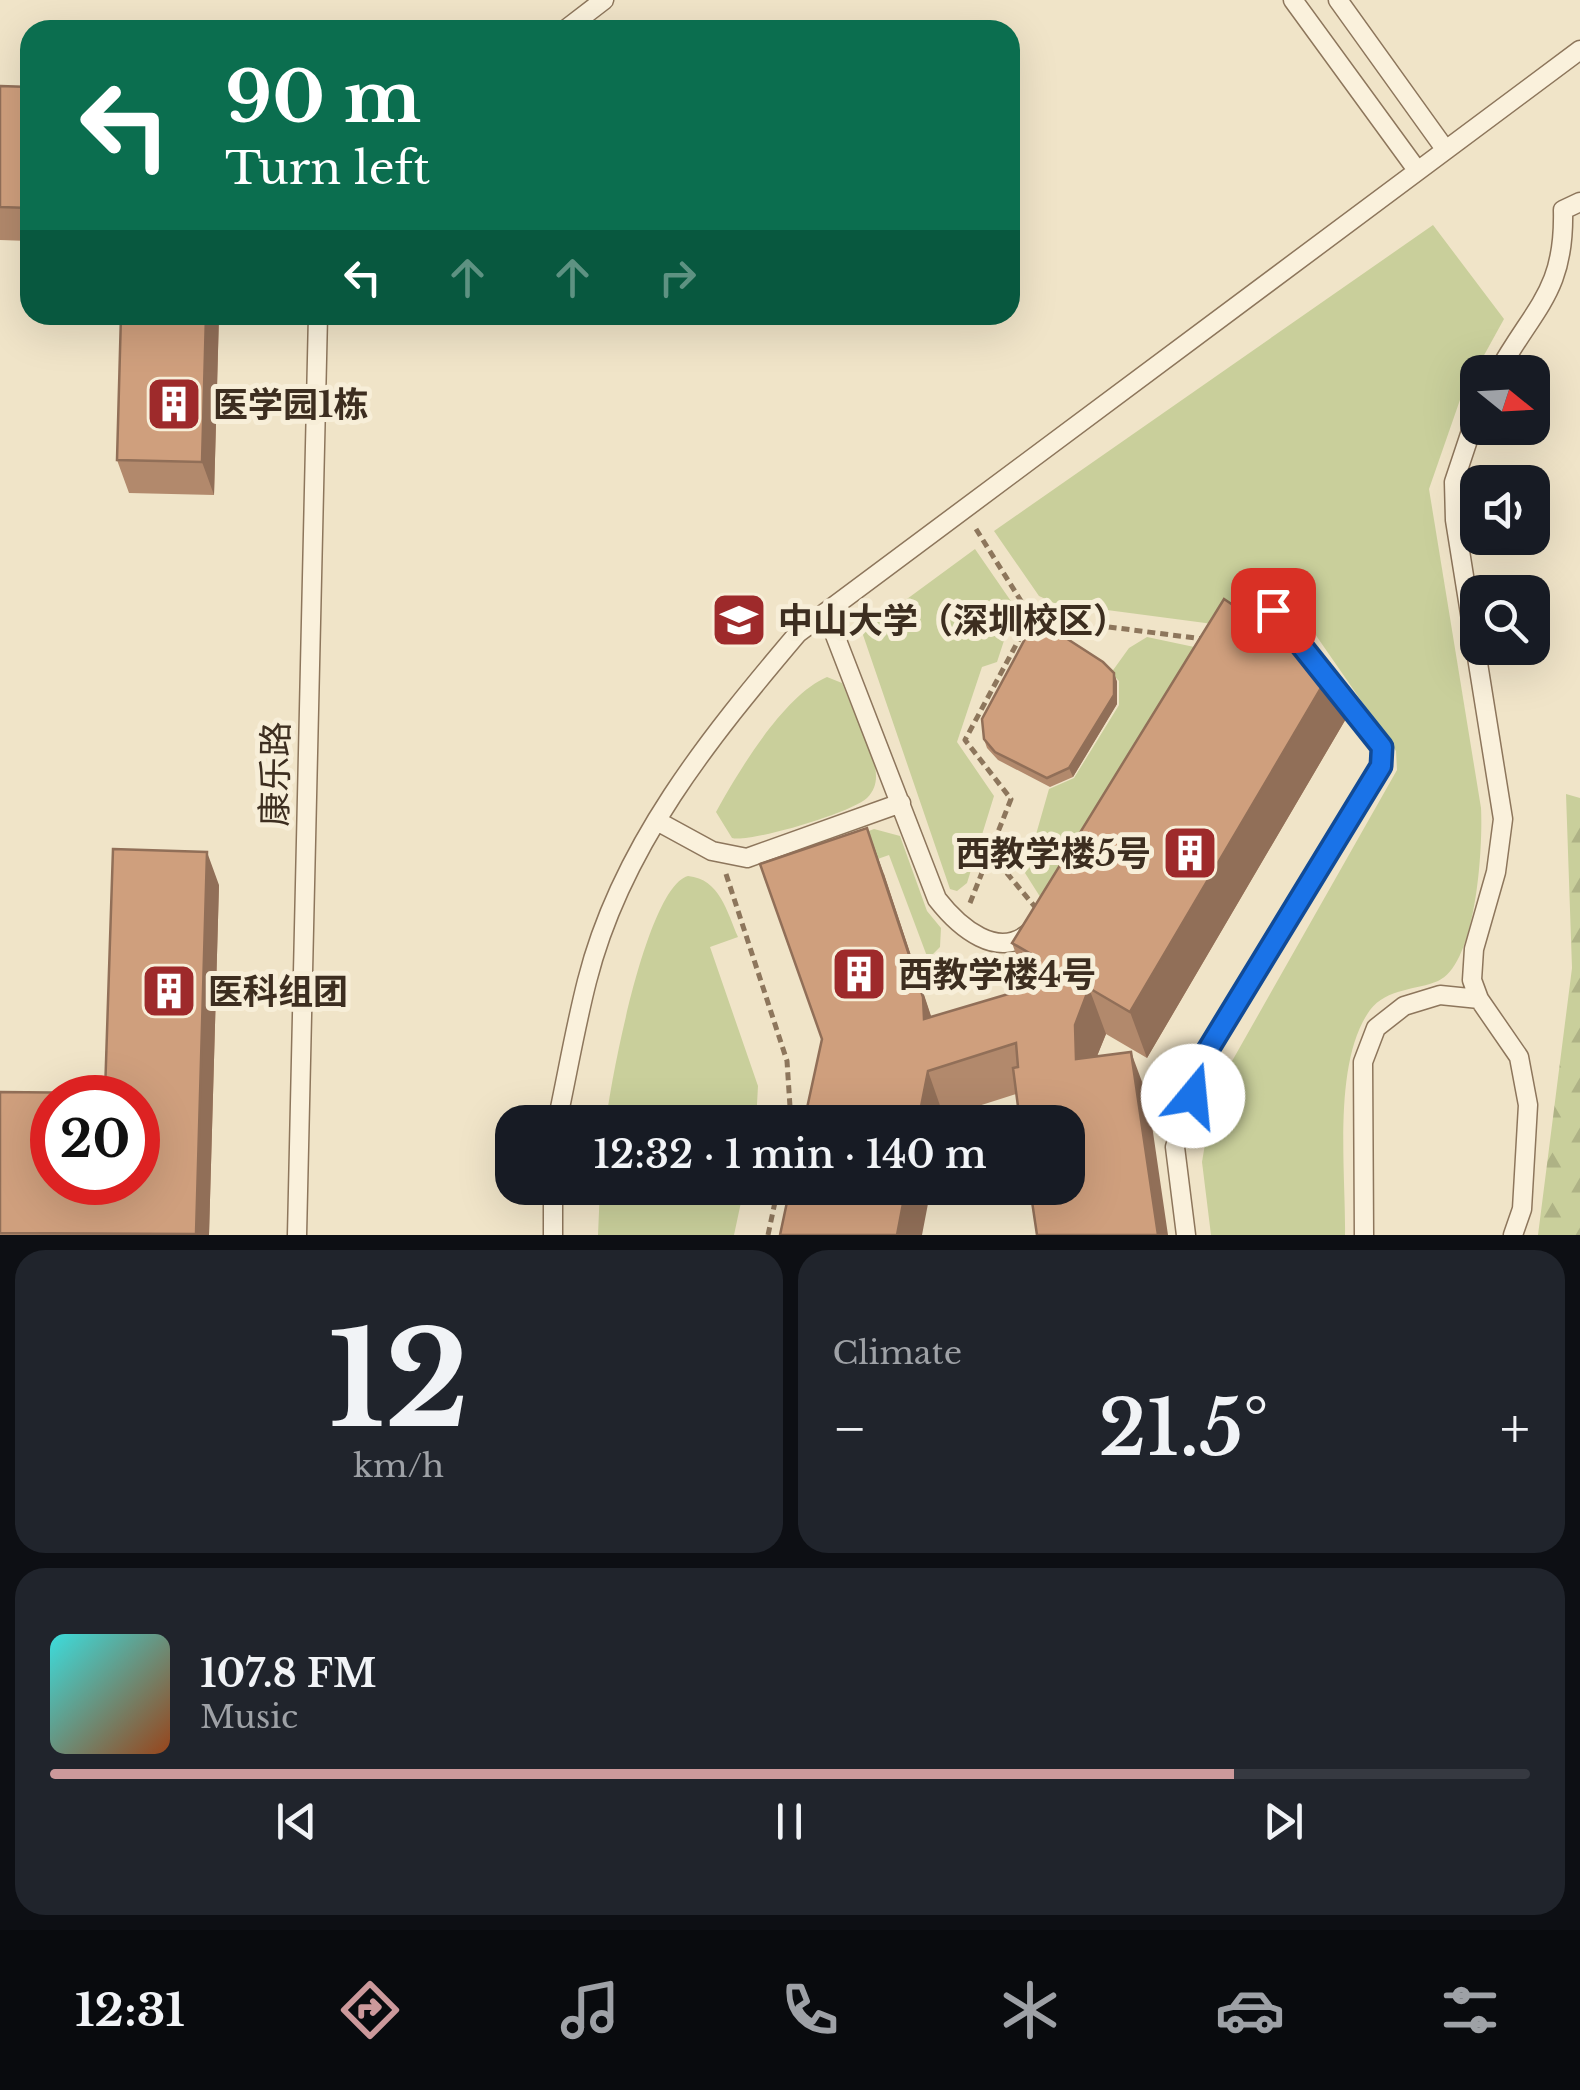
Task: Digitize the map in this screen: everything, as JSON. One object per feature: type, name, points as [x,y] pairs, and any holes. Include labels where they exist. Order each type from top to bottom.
[{"type":"lane","points":[[577,20],[604,0]]},
{"type":"lane","points":[[1293,0],[1416,170]]},
{"type":"lane","points":[[1338,0],[1445,149]]},
{"type":"lane","points":[[561,1105],[587,978],[632,862],[702,746],[798,633],[1580,50]]},
{"type":"lane","points":[[1509,355],[1556,281],[1564,246],[1563,210],[1580,202]]},
{"type":"lane","name":"康乐路","points":[[297,1235],[318,325]]},
{"type":"lane","points":[[1466,445],[1454,482],[1456,520],[1503,820],[1496,872],[1474,949],[1472,980],[1478,1000],[1519,1057],[1528,1105],[1522,1209],[1513,1235]]},
{"type":"lane","points":[[1186,1235],[1175,1147],[1206,1053],[1381,766],[1382,747],[1273,610],[1259,602],[1244,609],[1216,641]]},
{"type":"lane","points":[[826,612],[936,900],[960,928],[994,942],[1023,939],[1044,918]]},
{"type":"lane","points":[[657,821],[712,851],[747,858],[901,803]]},
{"type":"lane","points":[[1364,1235],[1363,1062],[1376,1028],[1404,1006],[1440,995],[1478,1000]]},
{"type":"lane","points":[[553,1205],[553,1235]]},
{"type":"path","points":[[976,529],[1032,616],[1216,641]]},
{"type":"path","points":[[960,928],[1012,800],[965,740],[1032,616]]},
{"type":"path","points":[[712,851],[723,866],[787,1061],[790,1105]]},
{"type":"path","points":[[990,853],[1044,918]]},
{"type":"path","points":[[768,1235],[774,1205]]},
{"type":"green space","points":[[1433,225],[1504,319],[1484,355],[1460,355],[1460,400],[1429,489],[1481,808],[1475,902],[1461,952],[1451,970],[1438,981],[1385,997],[1370,1010],[1358,1032],[1350,1059],[1344,1119],[1345,1235],[1211,1235],[1202,1162],[1208,1126],[1227,1070],[1397,770],[1396,751],[1270,569],[1213,624],[1054,603],[1039,596],[994,531]]},
{"type":"green space","points":[[975,549],[1015,607],[997,662],[982,667],[957,742],[994,796],[967,883],[957,891],[950,889],[862,632]]},
{"type":"green space","points":[[1147,637],[1199,648],[1044,903],[1025,873],[1049,789],[1074,778],[1119,705],[1119,681],[1111,673],[1129,648]]},
{"type":"green space","points":[[827,677],[842,683],[874,761],[873,790],[858,804],[823,818],[759,836],[732,838],[716,812],[725,795],[779,717],[811,686]]},
{"type":"green space","points":[[1566,794],[1580,798],[1580,1235],[1538,1235],[1572,968]]},
{"type":"green space","points":[[874,829],[900,836],[927,911],[941,928],[940,947],[928,959],[889,855],[838,873],[829,846]]},
{"type":"green space","points":[[688,876],[708,883],[726,908],[738,937],[710,947],[758,1086],[757,1105],[609,1105],[623,1028],[645,947],[673,888]]},
{"type":"green space","points":[[599,1205],[740,1205],[734,1235],[598,1235]]},
{"type":"building","points":[[0,86],[20,87],[20,208],[0,207]]},
{"type":"building","name":"医学园1栋","points":[[121,325],[206,325],[202,462],[117,460]]},
{"type":"building","points":[[1224,599],[1331,671],[1130,1012],[1089,988],[1075,1025],[1076,1059],[1131,1052],[1158,1235],[1037,1235],[1033,1205],[1085,1205],[1085,1105],[1018,1105],[1013,1068],[1018,1067],[1016,1043],[928,1071],[921,1105],[808,1105],[822,1039],[760,864],[867,828],[923,997],[924,1019],[1025,989],[1038,958],[1012,943]]},
{"type":"building","points":[[1038,631],[1055,631],[1114,673],[1114,695],[1069,768],[1047,778],[995,752],[984,739],[982,719],[1025,639]]},
{"type":"building","name":"医科组团","points":[[113,849],[207,852],[196,1234],[0,1233],[0,1092],[30,1092],[30,1205],[160,1205],[160,1075],[106,1075]]},
{"type":"building","points":[[786,1205],[903,1205],[897,1235],[780,1235]]},
{"type":"place","name":"医学园1栋","points":[[174,404]]},
{"type":"place","name":"中山大学（深圳校区）","points":[[739,620]]},
{"type":"place","name":"西教学楼5号","points":[[1190,853]]},
{"type":"place","name":"西教学楼4号","points":[[859,974]]},
{"type":"place","name":"医科组团","points":[[169,991]]},
{"type":"route","points":[[1193,1096],[1206,1053],[1381,766],[1382,747],[1273,610]]}]
